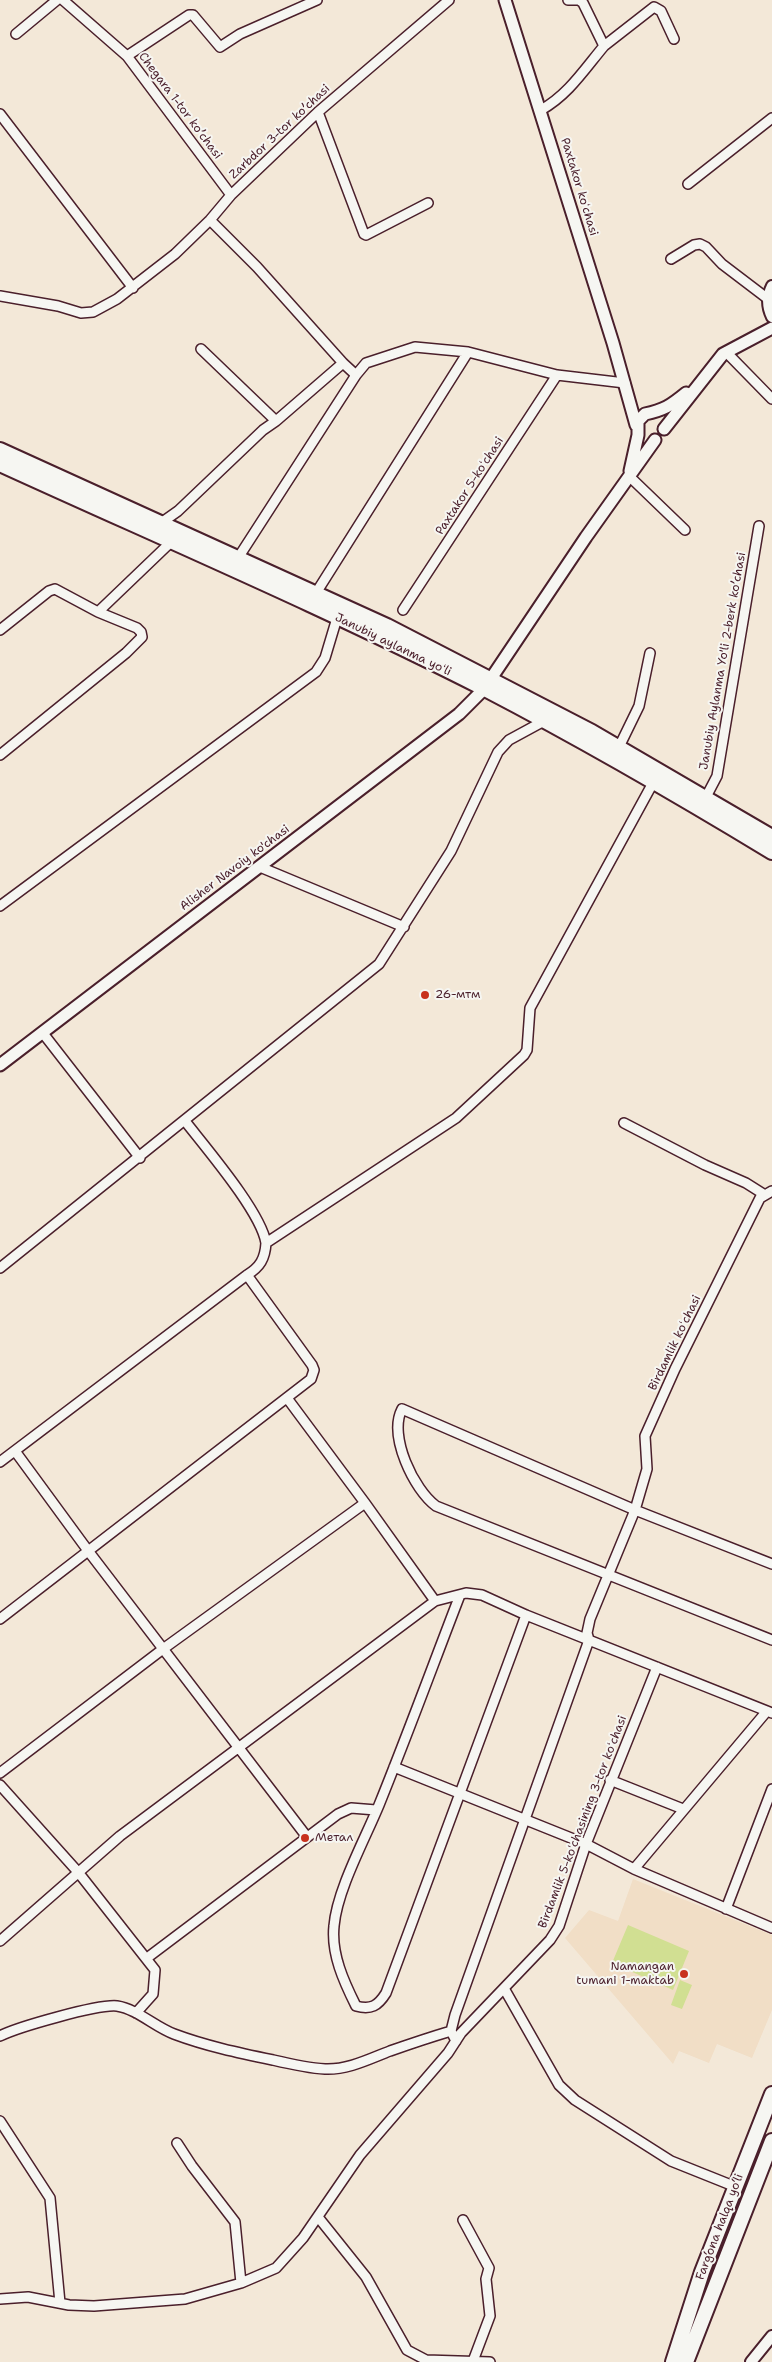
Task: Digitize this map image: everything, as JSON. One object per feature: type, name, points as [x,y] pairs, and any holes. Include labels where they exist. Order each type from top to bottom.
[{"type":"highway","name":"Janubiy aylanma yoʻli","points":[[0,450],[316,592],[488,684],[619,748],[772,837]]},
{"type":"highway","name":"Janubiy aylanma yoʻli","points":[[0,464],[337,618],[488,684],[544,721],[654,781],[772,852]]},
{"type":"highway","name":"Farg‘ona halqa yo‘li","points":[[673,2362],[702,2272],[772,2094]]},
{"type":"highway","name":"Farg‘ona halqa yo‘li","points":[[686,2362],[772,2141]]},
{"type":"main road","name":"Paxtakor koʻchasi","points":[[505,0],[625,383]]},
{"type":"main road","points":[[625,383],[637,430],[646,440],[655,440],[699,383],[726,352],[772,328]]},
{"type":"main road","points":[[625,383],[649,414],[662,419],[664,429]]},
{"type":"main road","points":[[629,476],[638,420],[666,408],[699,383]]},
{"type":"main road","name":"Alisher Navoiy ko'chasi","points":[[0,1065],[459,714],[488,684],[586,536],[655,440]]},
{"type":"street","points":[[16,34],[56,0]]},
{"type":"street","name":"Chegara 1-tor koʼchasi","points":[[127,56],[189,15],[193,15],[220,47],[240,34],[317,0]]},
{"type":"street","name":"Zarbdor 3-tor koʼchasi","points":[[0,296],[58,306],[82,313],[93,312],[133,288],[175,254],[210,220],[231,195],[318,112],[449,0]]},
{"type":"street","points":[[568,0],[579,0],[583,3],[604,46]]},
{"type":"street","name":"Chegara 1-tor koʼchasi","points":[[67,1],[127,56],[231,195]]},
{"type":"street","points":[[541,110],[557,101],[569,90],[604,46],[654,7],[661,11],[674,39]]},
{"type":"street","points":[[318,112],[364,234],[366,235],[428,203]]},
{"type":"street","points":[[0,114],[133,288]]},
{"type":"street","points":[[688,184],[772,118]]},
{"type":"street","points":[[210,220],[257,267],[342,363],[356,375]]},
{"type":"street","points":[[671,259],[694,245],[700,244],[706,247],[722,264],[768,299]]},
{"type":"street","points":[[772,286],[768,299],[769,311],[772,317]]},
{"type":"street","points":[[238,558],[356,375],[366,363],[415,347],[468,352],[557,374],[625,383]]},
{"type":"street","points":[[201,349],[276,422]]},
{"type":"street","points":[[316,592],[468,352]]},
{"type":"street","points":[[726,352],[772,399]]},
{"type":"street","points":[[161,523],[178,510],[263,430],[276,422],[342,363]]},
{"type":"street","name":"Paxtakor 5-koʻchasi","points":[[403,610],[557,374]]},
{"type":"street","points":[[629,476],[685,530]]},
{"type":"street","name":"Janubiy Аylanma Yo'li 2-berk koʼchasi","points":[[706,798],[716,776],[759,526]]},
{"type":"street","points":[[98,612],[171,542]]},
{"type":"street","points":[[0,630],[49,591],[55,589],[98,612],[137,628],[141,632],[142,637],[126,653],[0,755]]},
{"type":"street","points":[[0,906],[316,672],[325,658],[337,618]]},
{"type":"street","points":[[619,748],[639,706],[650,653]]},
{"type":"street","points":[[0,1268],[140,1158],[379,964],[451,851],[498,752],[509,740],[544,721]]},
{"type":"street","points":[[266,1243],[456,1118],[524,1055],[529,1044],[530,1008],[654,781]]},
{"type":"street","points":[[260,866],[404,926]]},
{"type":"street","points":[[42,1032],[140,1158]]},
{"type":"street","points":[[0,1462],[257,1269],[262,1262],[266,1243],[264,1233],[234,1185],[185,1121]]},
{"type":"street","name":"Birdamlik koʻchasi","points":[[624,1124],[705,1165],[768,1193]]},
{"type":"street","name":"Birdamlik koʻchasi","points":[[451,2031],[524,1819],[589,1640],[587,1627],[607,1574],[635,1510],[647,1469],[645,1436],[677,1364],[760,1198],[768,1193]]},
{"type":"street","points":[[0,1619],[312,1379],[314,1370],[247,1275]]},
{"type":"street","points":[[287,1398],[435,1601]]},
{"type":"street","points":[[772,1564],[635,1510],[402,1409],[399,1415],[397,1432],[404,1457],[433,1504],[772,1640]]},
{"type":"street","points":[[14,1451],[238,1749],[307,1837]]},
{"type":"street","points":[[0,1772],[163,1649],[365,1503]]},
{"type":"street","points":[[460,1595],[394,1768],[351,1869],[336,1916],[334,1927],[336,1954],[356,2006],[368,2009],[380,2003],[386,1993],[526,1615]]},
{"type":"street","points":[[0,1941],[120,1836],[394,1630],[435,1601],[460,1595],[482,1595],[526,1615],[770,1712],[683,1809],[634,1869]]},
{"type":"street","name":"Birdamlik 5-koʻchasining 3-tor koʻchasi","points":[[0,2299],[28,2297],[60,2303],[94,2306],[185,2299],[241,2283],[276,2268],[318,2217],[360,2155],[461,2033],[505,1990],[550,1940],[559,1926],[586,1844],[610,1780],[657,1667]]},
{"type":"street","points":[[394,1768],[586,1844],[634,1869],[726,1910],[772,1928]]},
{"type":"street","points":[[610,1780],[683,1809]]},
{"type":"street","points":[[0,1785],[78,1872],[155,1970],[155,1987],[148,2002],[136,2013]]},
{"type":"street","points":[[726,1910],[772,1789]]},
{"type":"street","points":[[147,1958],[348,1808],[376,1810]]},
{"type":"street","points":[[505,1990],[559,2085],[575,2100],[671,2160],[736,2187]]},
{"type":"street","points":[[0,2036],[37,2022],[117,2006],[136,2013],[154,2025],[182,2037],[224,2050],[307,2068],[328,2069],[359,2064],[451,2031],[456,2041]]},
{"type":"street","points":[[0,2121],[50,2198],[60,2303]]},
{"type":"street","points":[[177,2143],[192,2166],[236,2222],[241,2283]]},
{"type":"street","points":[[318,2217],[366,2277],[407,2350],[426,2360],[490,2362]]},
{"type":"street","points":[[464,2220],[489,2268],[486,2279],[490,2316],[473,2361]]},
{"type":"street","points":[[751,2362],[772,2336]]},
{"type":"shaded area","name":"Namangan tumani 1-maktab","points":[[633,1879],[772,1935],[772,2010],[752,2058],[717,2044],[709,2063],[679,2051],[673,2064],[565,1938],[589,1910],[618,1921]]},
{"type":"green space","points":[[628,1925],[689,1951],[673,1990],[612,1963]]},
{"type":"green space","points":[[680,1980],[692,1985],[682,2009],[671,2005]]},
{"type":"place","name":"26-мтм","points":[[425,995]]},
{"type":"place","name":"Метал","points":[[305,1838]]},
{"type":"place","name":"Namangan tumani 1-maktab","points":[[684,1974]]}]
